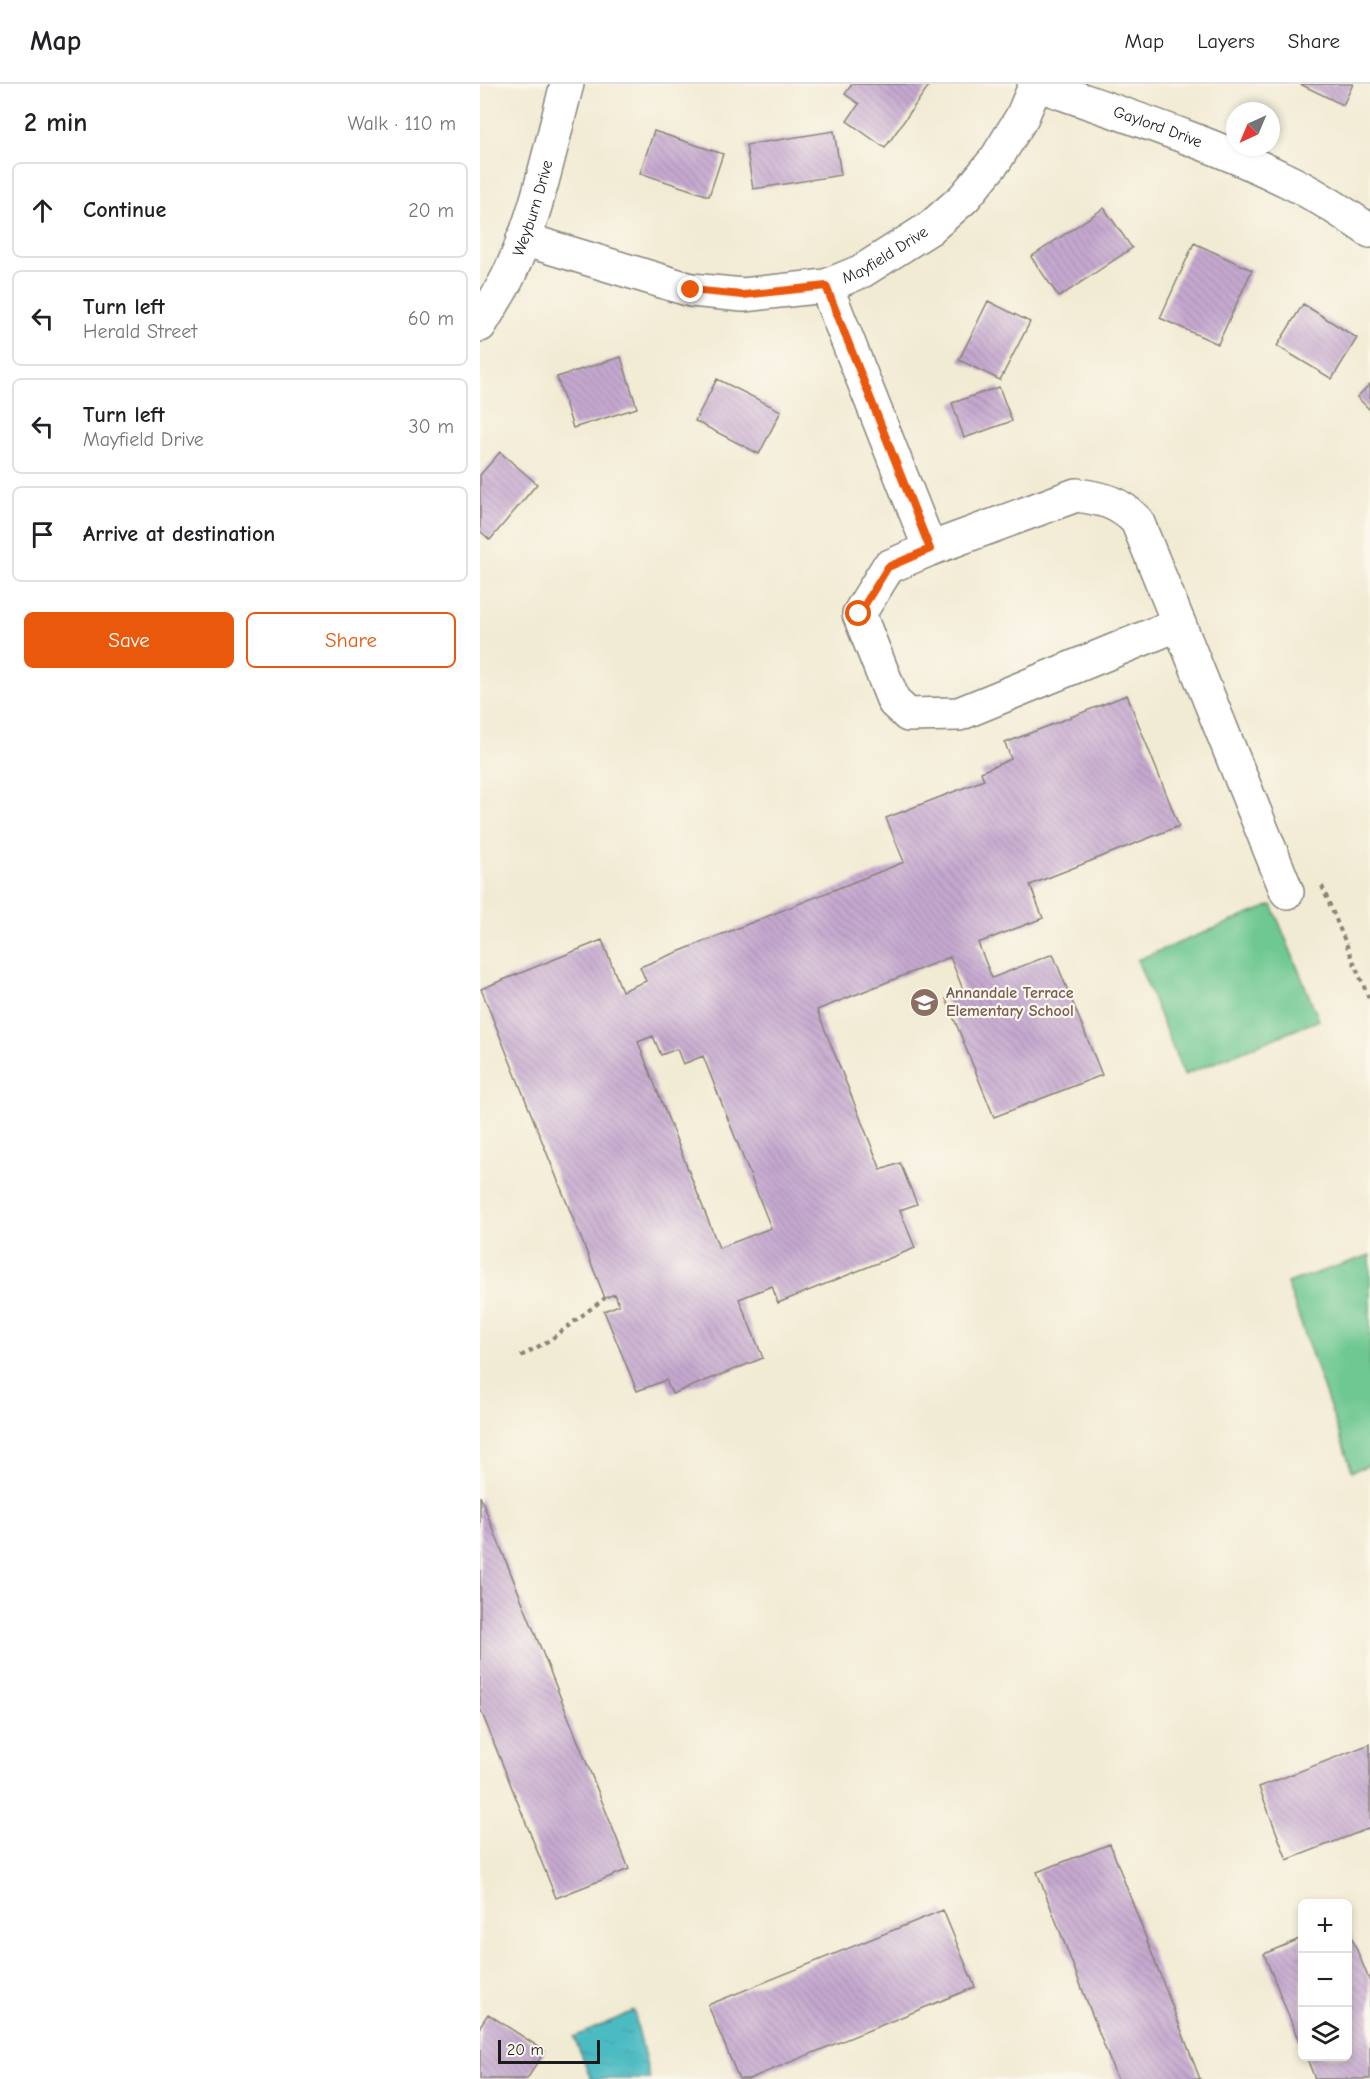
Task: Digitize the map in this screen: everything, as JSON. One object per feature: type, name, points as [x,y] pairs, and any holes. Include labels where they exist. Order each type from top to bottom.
[{"type":"street","name":"Weyburn Drive","points":[[480,325],[508,277],[523,239],[534,207],[567,84]]},
{"type":"street","name":"Mayfield Drive","points":[[523,239],[691,290],[743,295],[826,286],[862,271],[930,228],[964,198],[996,159],[1017,125],[1036,84]]},
{"type":"street","name":"Gaylord Drive","points":[[1036,84],[1219,150],[1289,181],[1370,231]]},
{"type":"street","points":[[826,286],[930,549]]},
{"type":"street","points":[[1179,624],[959,714],[908,714],[894,702],[859,614],[888,567],[930,549],[1076,495],[1103,498],[1126,509],[1137,520],[1179,624],[1287,892]]},
{"type":"path","points":[[1287,892],[1318,878],[1370,1001]]},
{"type":"path","points":[[521,1356],[550,1340],[605,1298]]},
{"type":"green space","points":[[1272,905],[1319,1020],[1184,1075],[1137,960]]},
{"type":"green space","points":[[1370,1255],[1370,1465],[1352,1471],[1287,1283]]},
{"type":"water","points":[[634,2011],[650,2079],[591,2079],[574,2037]]},
{"type":"building","points":[[852,84],[930,84],[885,148],[847,121],[859,104],[845,94]]},
{"type":"building","points":[[1300,84],[1353,84],[1343,105]]},
{"type":"building","points":[[654,131],[723,154],[709,196],[640,173]]},
{"type":"building","points":[[834,131],[841,175],[753,189],[746,145]]},
{"type":"building","points":[[1104,208],[1132,248],[1059,297],[1031,257]]},
{"type":"building","points":[[1194,243],[1252,270],[1218,344],[1160,318]]},
{"type":"building","points":[[988,301],[1030,322],[1000,380],[959,360]]},
{"type":"building","points":[[1303,304],[1357,338],[1332,379],[1277,346]]},
{"type":"building","points":[[621,357],[637,408],[573,428],[557,377]]},
{"type":"building","points":[[717,379],[781,411],[759,454],[695,421]]},
{"type":"building","points":[[1370,384],[1370,410],[1357,397]]},
{"type":"building","points":[[999,387],[1012,421],[964,438],[952,403]]},
{"type":"building","points":[[500,452],[537,484],[490,540],[480,531],[480,475]]},
{"type":"building","points":[[1127,695],[1179,826],[1030,885],[1043,918],[978,943],[992,978],[1053,954],[1102,1075],[994,1117],[946,999],[964,992],[950,957],[817,1010],[881,1170],[900,1163],[917,1204],[900,1210],[915,1248],[778,1303],[772,1286],[739,1299],[763,1358],[672,1394],[666,1380],[637,1391],[604,1311],[619,1305],[615,1294],[605,1298],[481,989],[602,940],[622,991],[646,981],[640,967],[904,862],[886,818],[984,780],[981,772],[1011,759],[1005,743]],"holes":[[[653,1036],[661,1055],[677,1049],[683,1064],[703,1056],[771,1228],[719,1248],[638,1042]]]},
{"type":"building","points":[[480,1496],[629,1869],[556,1898],[480,1708]]},
{"type":"building","points":[[1370,1744],[1370,1828],[1287,1860],[1259,1787]]},
{"type":"building","points":[[1110,1844],[1200,2079],[1117,2079],[1037,1872]]},
{"type":"building","points":[[943,1910],[975,1987],[749,2079],[739,2079],[708,2005]]},
{"type":"building","points":[[1352,1938],[1370,1982],[1370,2079],[1315,2079],[1308,2061],[1352,2061]]},
{"type":"building","points":[[1298,1940],[1298,2039],[1264,1954]]},
{"type":"building","points":[[488,2014],[545,2051],[527,2079],[480,2079],[480,2026]]},
{"type":"place","name":"Annandale Terrace Elementary School","points":[[925,1002]]},
{"type":"route","points":[[691,290],[743,295],[826,286],[930,549],[888,567],[859,614]]}]
